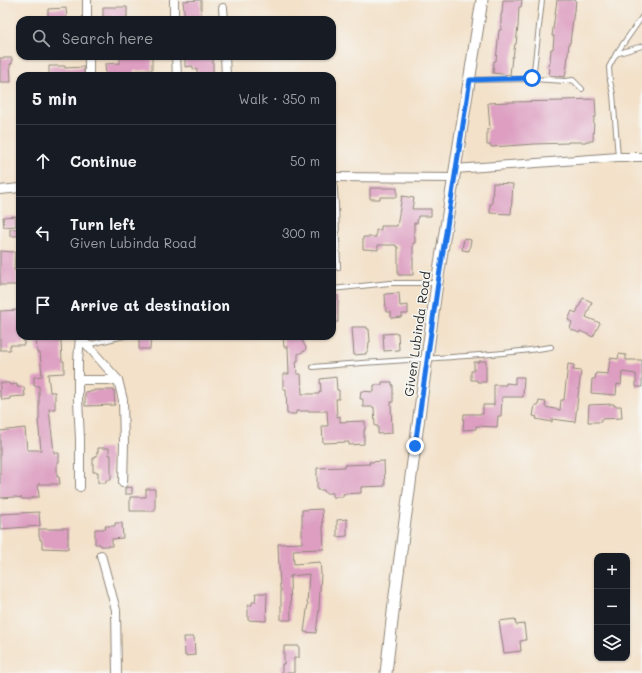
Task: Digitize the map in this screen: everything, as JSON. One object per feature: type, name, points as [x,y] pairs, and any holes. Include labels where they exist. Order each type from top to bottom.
[{"type":"street","points":[[87,0],[87,16]]},
{"type":"street","points":[[174,0],[174,16]]},
{"type":"street","name":"Given Lubinda Road","points":[[386,673],[397,579],[427,359],[482,0]]},
{"type":"street","points":[[224,8],[224,16]]},
{"type":"street","points":[[88,60],[89,72]]},
{"type":"street","points":[[176,60],[177,72]]},
{"type":"street","points":[[225,60],[226,72]]},
{"type":"street","points":[[336,177],[455,174],[618,157],[642,157]]},
{"type":"street","points":[[0,190],[16,188]]},
{"type":"street","points":[[80,340],[78,380],[80,487]]},
{"type":"street","points":[[83,340],[118,380],[123,400],[123,483]]},
{"type":"street","points":[[78,380],[118,380]]},
{"type":"street","points":[[101,554],[116,610],[117,673]]},
{"type":"lane","points":[[532,78],[542,0]]},
{"type":"lane","points":[[618,157],[613,94],[609,67],[616,54],[642,17]]},
{"type":"lane","points":[[616,54],[642,46]]},
{"type":"lane","points":[[470,80],[532,78],[565,81],[573,80],[582,89]]},
{"type":"lane","points":[[336,206],[338,268]]},
{"type":"lane","points":[[336,289],[390,283],[438,283]]},
{"type":"lane","points":[[87,345],[108,340]]},
{"type":"lane","points":[[312,367],[474,356],[551,347]]},
{"type":"building","points":[[201,0],[201,16],[185,16],[183,1]]},
{"type":"building","points":[[503,0],[522,0],[521,7],[519,7],[516,44],[512,57],[510,75],[493,73],[494,61],[496,61],[499,30],[501,30]]},
{"type":"building","points":[[557,0],[576,0],[565,77],[549,75],[550,69],[548,67],[551,49],[553,49],[554,36],[552,36]]},
{"type":"building","points":[[103,7],[127,7],[127,16],[103,16]]},
{"type":"building","points":[[66,8],[67,16],[48,16],[48,9]]},
{"type":"building","points":[[0,58],[12,58],[12,64],[10,64],[11,82],[0,82]]},
{"type":"building","points":[[120,60],[152,60],[152,70],[134,72],[106,72],[105,64],[120,63]]},
{"type":"building","points":[[185,60],[213,60],[213,72],[197,72],[197,69],[193,69],[193,66],[185,67]]},
{"type":"building","points":[[49,66],[65,66],[65,68],[84,67],[84,72],[49,72]]},
{"type":"building","points":[[595,99],[596,117],[594,117],[593,141],[491,147],[491,145],[487,145],[487,129],[490,129],[488,103]]},
{"type":"building","points":[[493,183],[513,184],[511,214],[490,213]]},
{"type":"building","points":[[370,188],[397,188],[397,197],[380,197],[380,199],[370,199]]},
{"type":"building","points":[[402,196],[414,198],[412,209],[431,209],[431,216],[418,216],[417,223],[414,223],[415,243],[413,243],[413,275],[398,275],[398,247],[396,247],[396,245],[378,245],[378,250],[363,249],[363,237],[376,237],[376,230],[381,230],[381,226],[397,226]]},
{"type":"building","points":[[16,216],[16,226],[4,227],[3,217]]},
{"type":"building","points":[[10,229],[16,229],[16,236],[10,236]]},
{"type":"building","points":[[464,238],[471,240],[469,251],[462,250]]},
{"type":"building","points":[[0,251],[15,252],[14,270],[16,270],[16,285],[0,285]]},
{"type":"building","points":[[399,293],[400,306],[408,305],[408,314],[402,314],[402,317],[391,318],[391,312],[386,312],[385,294]]},
{"type":"building","points":[[336,296],[338,296],[338,322],[336,322]]},
{"type":"building","points":[[583,298],[592,302],[586,317],[600,323],[593,337],[580,331],[579,333],[570,329],[572,322],[568,320],[572,311],[576,313]]},
{"type":"building","points":[[16,310],[16,340],[24,340],[24,345],[10,345],[10,350],[0,350],[0,311]]},
{"type":"building","points":[[352,327],[367,327],[367,329],[369,329],[370,342],[368,352],[366,352],[366,354],[354,355]]},
{"type":"building","points":[[398,333],[399,350],[384,351],[383,334]]},
{"type":"building","points":[[36,340],[61,341],[64,373],[48,374],[50,392],[55,392],[55,409],[49,409],[54,453],[59,453],[59,462],[57,462],[57,477],[59,477],[60,484],[38,484],[39,497],[32,497],[32,499],[15,497],[0,498],[0,431],[25,428],[27,450],[41,450],[38,420],[39,386],[34,386],[34,377],[42,376],[40,353],[37,353]]},
{"type":"building","points":[[139,340],[151,340],[150,349],[139,349]]},
{"type":"building","points":[[283,340],[302,340],[306,348],[305,351],[298,354],[298,361],[296,361],[297,374],[301,374],[302,394],[319,394],[319,392],[321,392],[320,379],[336,377],[337,390],[339,390],[339,399],[336,399],[337,417],[340,416],[340,422],[365,421],[364,444],[349,445],[349,442],[323,443],[322,426],[328,426],[327,411],[296,411],[296,414],[287,414],[286,389],[283,389],[283,374],[289,374],[288,347],[284,347]]},
{"type":"building","points":[[619,354],[626,355],[626,360],[642,360],[642,387],[636,387],[636,374],[622,372],[621,385],[617,384],[616,395],[591,393],[592,379],[595,379],[596,373],[608,374],[610,358],[618,359]]},
{"type":"building","points":[[486,361],[486,382],[471,380],[471,371],[474,371],[474,362]]},
{"type":"building","points":[[568,364],[574,365],[573,370],[581,371],[575,422],[552,419],[552,422],[536,419],[537,417],[533,416],[535,405],[538,405],[539,401],[546,402],[545,407],[560,410],[561,400],[564,400]]},
{"type":"building","points":[[515,377],[524,377],[523,397],[502,397],[501,416],[498,416],[497,427],[476,426],[476,429],[463,430],[464,414],[483,414],[483,405],[494,405],[494,385],[506,385],[506,383],[515,384]]},
{"type":"building","points":[[382,382],[392,382],[393,385],[393,402],[391,402],[392,433],[378,434],[378,426],[375,426],[374,407],[363,407],[363,399],[360,399],[361,391],[374,392],[374,385],[382,385]]},
{"type":"building","points":[[0,383],[9,383],[10,385],[17,384],[17,387],[24,387],[25,396],[10,397],[10,399],[2,400],[0,396]]},
{"type":"building","points":[[94,390],[114,390],[115,405],[85,406],[85,392]]},
{"type":"building","points":[[614,404],[614,406],[621,406],[622,418],[601,419],[601,422],[588,422],[589,405]]},
{"type":"building","points":[[98,448],[109,448],[109,455],[111,455],[111,480],[106,480],[106,483],[98,483],[98,472],[93,472],[93,458],[97,456]]},
{"type":"building","points":[[384,461],[385,486],[361,487],[361,493],[343,494],[343,497],[333,497],[333,493],[325,493],[324,490],[317,490],[317,468],[345,467],[345,465],[370,464],[369,462]]},
{"type":"building","points":[[132,487],[132,494],[125,494],[125,488]]},
{"type":"building","points":[[146,489],[155,489],[155,511],[130,511],[130,497],[146,497]]},
{"type":"building","points":[[322,509],[324,549],[293,550],[294,564],[320,562],[321,573],[319,609],[316,633],[304,632],[308,603],[309,574],[290,576],[291,620],[281,620],[281,589],[278,544],[302,543],[302,510]]},
{"type":"building","points":[[39,512],[40,526],[0,529],[0,514]]},
{"type":"building","points":[[347,519],[347,536],[337,537],[337,520]]},
{"type":"building","points":[[115,523],[122,523],[123,538],[112,539],[112,546],[101,546],[100,544],[95,544],[95,529],[106,529],[105,526],[115,526]]},
{"type":"building","points":[[68,528],[68,549],[42,548],[42,540],[40,540],[39,537],[39,529]]},
{"type":"building","points":[[256,593],[267,593],[266,621],[248,620],[248,605],[252,605],[252,602],[255,602]]},
{"type":"building","points":[[515,619],[516,625],[524,624],[526,640],[520,641],[521,651],[504,653],[499,621]]},
{"type":"building","points":[[184,637],[194,637],[195,655],[185,656]]},
{"type":"building","points":[[284,646],[299,646],[299,658],[294,658],[294,673],[282,673],[282,664],[284,664]]},
{"type":"route","points":[[415,446],[438,283],[470,80],[532,78]]}]
